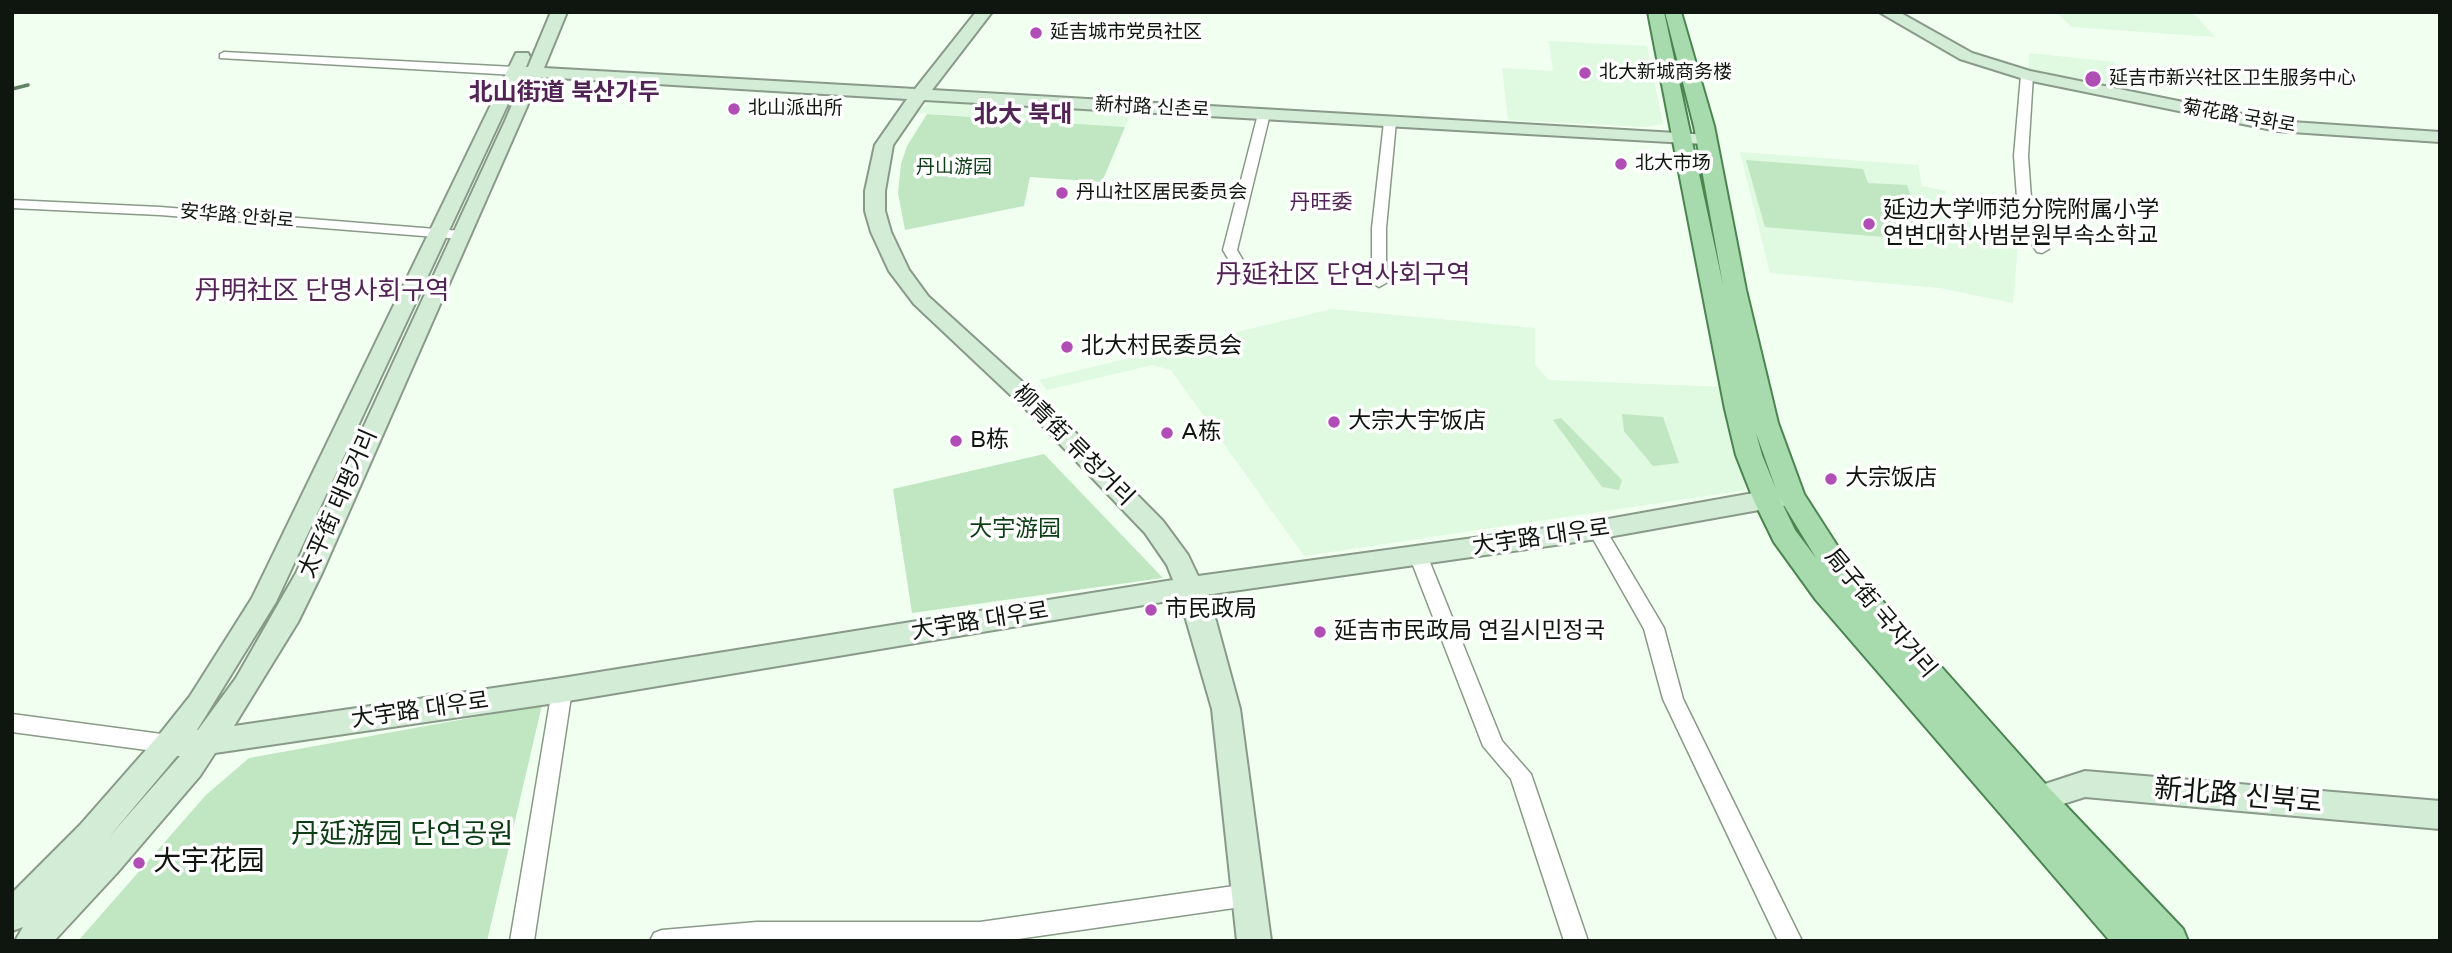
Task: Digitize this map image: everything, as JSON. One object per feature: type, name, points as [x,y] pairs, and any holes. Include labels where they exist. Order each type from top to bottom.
[{"type":"main road","name":"局子街 국자거리","points":[[1656,12],[1694,139]]},
{"type":"main road","name":"局子街 국자거리","points":[[1673,12],[1737,409],[1749,455],[1779,498],[1784,534],[1826,593],[2027,802],[2169,941]]},
{"type":"main road","name":"局子街 국자거리","points":[[2027,802],[2133,941]]},
{"type":"street","name":"太平街 태평거리","points":[[525,71],[542,12]]},
{"type":"street","name":"太平街 태평거리","points":[[32,941],[168,793],[208,742],[246,687],[301,591],[451,234],[525,71],[559,12]]},
{"type":"street","name":"柳青街 류청거리","points":[[984,12],[884,145],[876,176],[875,211],[889,253],[921,300],[1043,413],[1154,527],[1179,562],[1191,587],[1226,709],[1254,941]]},
{"type":"street","name":"菊花路 국화로","points":[[1887,12],[1966,56],[2026,75],[2277,126],[2440,137]]},
{"type":"street","points":[[224,56],[525,71]]},
{"type":"street","name":"新村路 신촌로","points":[[525,71],[1694,139]]},
{"type":"street","points":[[2026,75],[2021,156],[2026,226],[2042,249]]},
{"type":"street","points":[[1245,276],[1230,250],[1264,114]]},
{"type":"street","points":[[1379,283],[1379,228],[1390,122]]},
{"type":"street","name":"安华路 안화로","points":[[12,204],[160,211],[451,234]]},
{"type":"street","name":"太平街 태평거리","points":[[12,916],[91,835],[200,704],[263,602],[451,234]]},
{"type":"street","name":"大宇路 대우로","points":[[169,744],[208,742],[562,690],[1191,587],[1597,530],[1779,498]]},
{"type":"street","points":[[1597,530],[1654,628],[1673,699],[1790,941]]},
{"type":"street","points":[[1418,555],[1494,746],[1520,774],[1576,941]]},
{"type":"street","points":[[522,941],[562,690]]},
{"type":"street","points":[[12,723],[169,744]]},
{"type":"street","name":"新北路 신북로","points":[[2027,802],[2085,784],[2440,815]]},
{"type":"street","points":[[662,941],[757,933],[980,933],[1248,895]]},
{"type":"shaded area","points":[[2056,12],[2192,12],[2215,37],[2072,27]]},
{"type":"shaded area","points":[[1549,41],[1647,46],[1663,124],[1645,127],[1508,120],[1502,68],[1553,71]]},
{"type":"shaded area","name":"延吉市新兴社区卫生服务中心","points":[[2029,53],[2115,62],[2115,88],[2029,70]]},
{"type":"shaded area","points":[[929,102],[1121,112],[1130,117],[1125,127],[917,113]]},
{"type":"shaded area","name":"延边大学师范分院附属小学 연변대학사범분원부속소학교","points":[[1740,152],[1918,165],[1922,186],[1946,191],[1941,215],[2019,234],[2013,303],[1940,288],[1770,273]]},
{"type":"shaded area","points":[[1332,309],[1535,328],[1535,365],[1549,380],[1724,387],[1746,490],[1304,556],[1171,370],[1152,365],[1047,390],[1039,380]]},
{"type":"green space","name":"丹山游园","points":[[927,114],[1125,127],[1102,182],[1030,177],[1024,206],[905,230],[898,193],[901,164],[907,146]]},
{"type":"green space","points":[[1746,160],[1863,169],[1868,183],[1907,185],[1924,235],[1919,240],[1765,227]]},
{"type":"green space","points":[[1622,414],[1663,417],[1679,463],[1653,466],[1624,431]]},
{"type":"green space","points":[[1561,418],[1622,480],[1619,490],[1602,487],[1553,420]]},
{"type":"green space","name":"大宇游园","points":[[1044,454],[1163,578],[912,613],[893,489]]},
{"type":"green space","name":"丹延游园 단연공원","points":[[542,705],[487,941],[78,941],[206,795],[249,758]]},
{"type":"waterway","points":[[12,89],[28,85]]},
{"type":"place","name":"延吉城市党员社区","points":[[1036,33]]},
{"type":"place","name":"北大新城商务楼","points":[[1585,73]]},
{"type":"place","name":"延吉市新兴社区卫生服务中心","points":[[2093,79]]},
{"type":"place","name":"北山派出所","points":[[734,109]]},
{"type":"place","name":"北大市场","points":[[1621,164]]},
{"type":"place","name":"丹山社区居民委员会","points":[[1062,193]]},
{"type":"place","name":"延边大学师范分院附属小学 연변대학사범분원부속소학교","points":[[1869,224]]},
{"type":"place","name":"北大村民委员会","points":[[1067,347]]},
{"type":"place","name":"大宗大宇饭店","points":[[1334,422]]},
{"type":"place","name":"A栋","points":[[1167,433]]},
{"type":"place","name":"B栋","points":[[956,441]]},
{"type":"place","name":"大宗饭店","points":[[1831,479]]},
{"type":"place","name":"市民政局","points":[[1151,610]]},
{"type":"place","name":"延吉市民政局 연길시민정국","points":[[1320,632]]},
{"type":"place","name":"大宇花园","points":[[139,863]]},
{"type":"district","name":"北山街道 북산가두","points":[[564,94]]},
{"type":"district","name":"北大 북대","points":[[1023,116]]},
{"type":"district","name":"丹旺委","points":[[1321,203]]},
{"type":"district","name":"丹延社区 단연사회구역","points":[[1343,276]]},
{"type":"district","name":"丹明社区 단명사회구역","points":[[322,292]]}]
